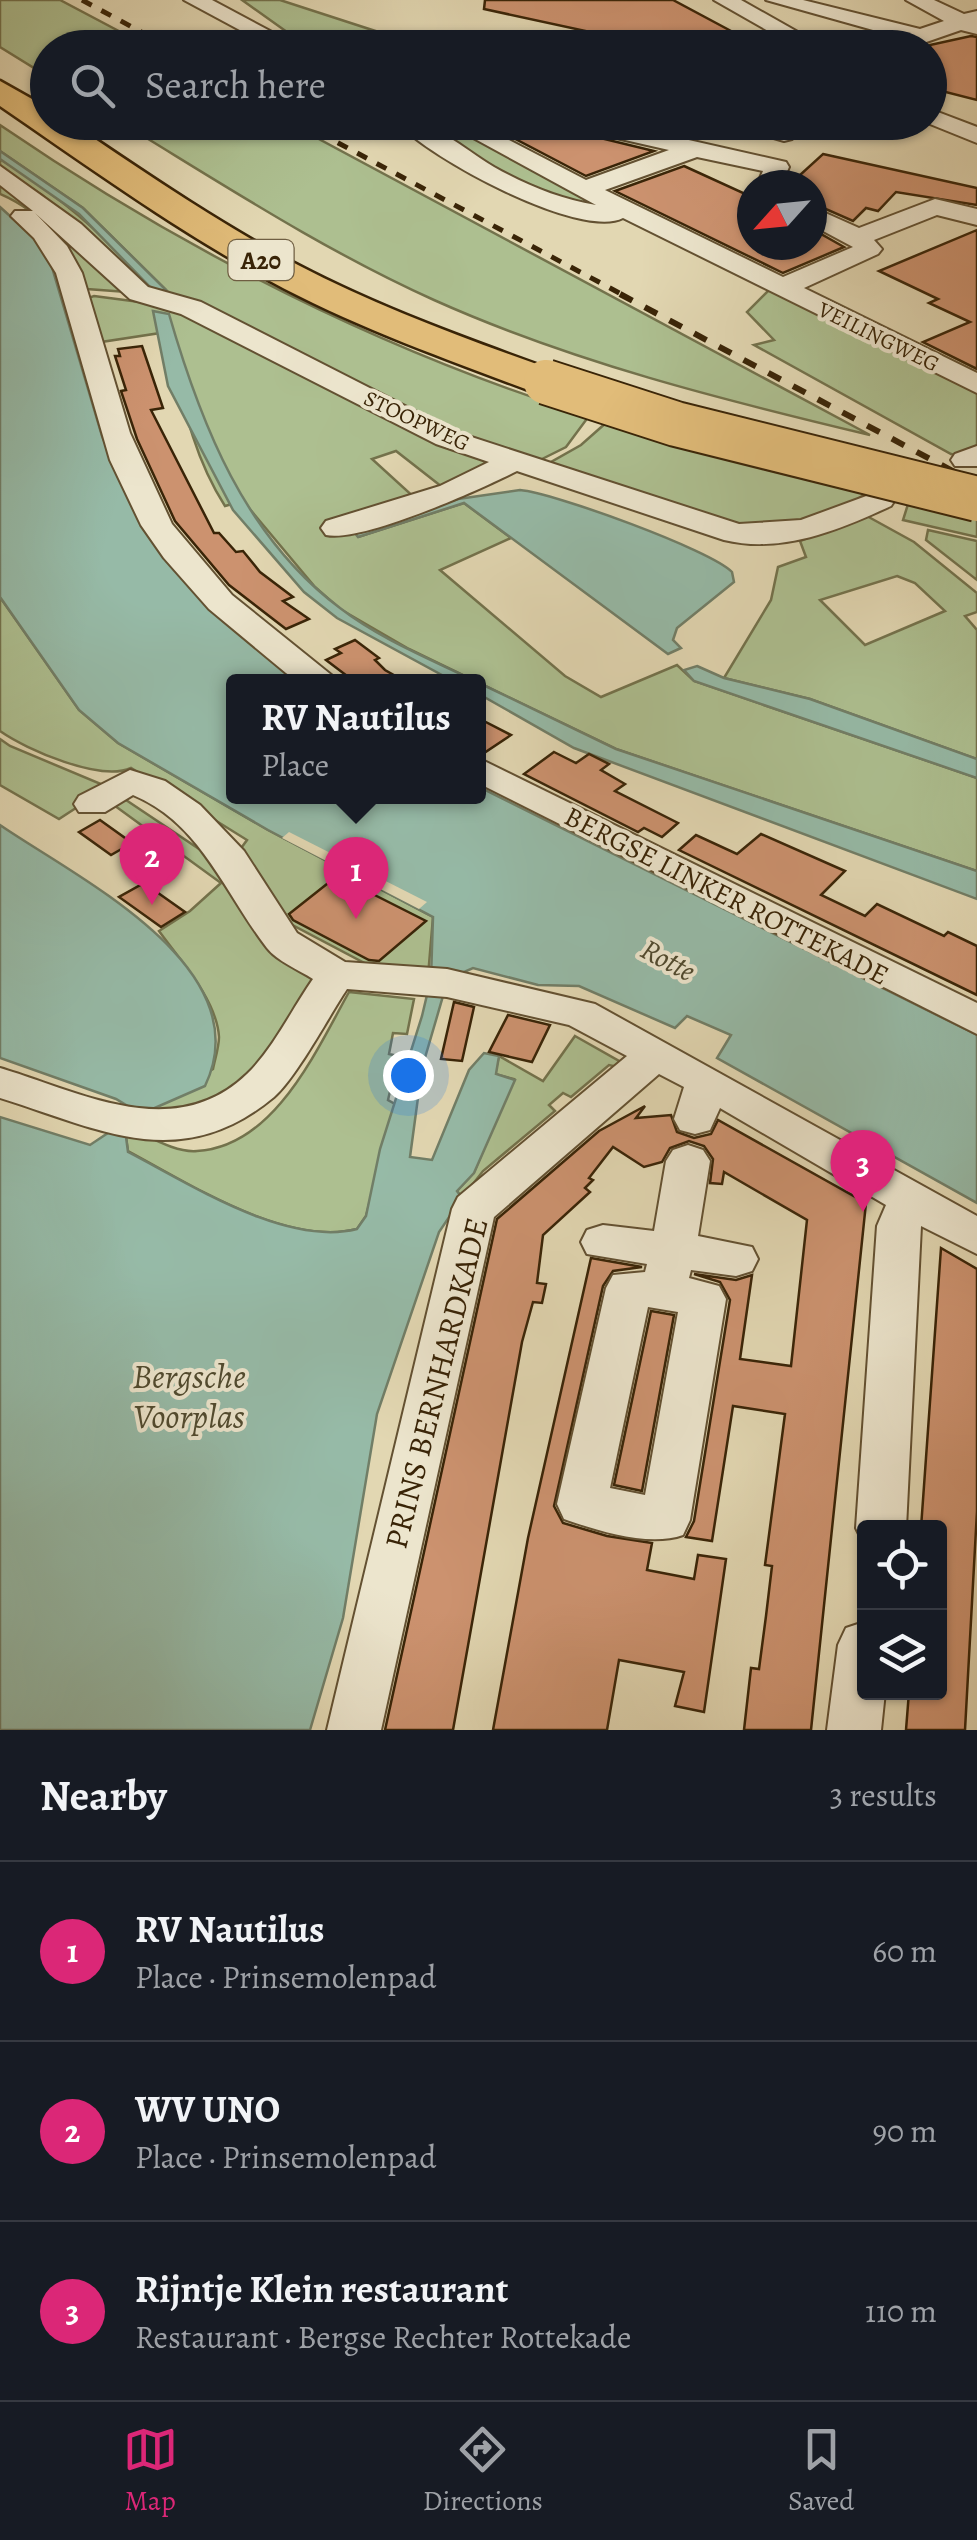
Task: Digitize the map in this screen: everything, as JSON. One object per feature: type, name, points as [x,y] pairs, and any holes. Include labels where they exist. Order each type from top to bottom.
[{"type":"highway","points":[[0,60],[30,79]]},
{"type":"highway","name":"A20","points":[[0,91],[30,111]]},
{"type":"highway","name":"A20","points":[[73,140],[175,208],[286,274],[448,346],[556,373]]},
{"type":"highway","name":"A20","points":[[124,140],[257,225],[344,272],[556,373],[694,429],[974,472]]},
{"type":"street","points":[[195,0],[255,30]]},
{"type":"street","points":[[777,0],[898,30]]},
{"type":"street","points":[[917,0],[966,21]]},
{"type":"street","points":[[714,1],[755,30]]},
{"type":"street","points":[[714,1],[776,30]]},
{"type":"street","points":[[940,30],[966,21],[977,6]]},
{"type":"street","points":[[947,104],[977,116]]},
{"type":"street","points":[[947,123],[977,136]]},
{"type":"street","points":[[436,140],[524,196],[559,207],[640,217]]},
{"type":"street","name":"VEILINGWEG","points":[[490,140],[977,384]]},
{"type":"street","points":[[658,140],[778,167],[776,170]]},
{"type":"street","points":[[584,189],[695,148]]},
{"type":"street","name":"STOOPWEG","points":[[0,173],[72,229],[139,293],[192,308],[446,438],[736,534],[767,538],[799,533],[880,500]]},
{"type":"street","points":[[0,202],[40,227],[52,240],[78,292],[103,394],[143,502],[193,575],[310,674]]},
{"type":"street","points":[[827,222],[858,237],[935,207],[977,217]]},
{"type":"street","name":"VEILINGWEG","points":[[781,288],[862,255],[869,249],[858,237]]},
{"type":"street","points":[[337,528],[451,492],[512,462]]},
{"type":"street","name":"BERGSE LINKER ROTTEKADE","points":[[486,773],[977,1020]]},
{"type":"street","points":[[92,804],[130,781],[152,789],[187,814],[230,859],[284,942],[336,974],[437,982],[581,1014],[657,1053],[697,1120],[911,1199],[977,1237]]},
{"type":"street","points":[[0,1083],[127,1123],[170,1128],[205,1120],[261,1085],[336,974]]},
{"type":"street","name":"PRINS BERNHARDKADE","points":[[354,1730],[474,1209],[657,1053]]},
{"type":"street","points":[[668,1271],[697,1120]]},
{"type":"street","points":[[881,1520],[896,1257],[899,1226],[911,1199]]},
{"type":"street","points":[[603,1242],[668,1271],[703,1299],[665,1520],[582,1504],[629,1288],[668,1271],[736,1258]]},
{"type":"street","points":[[854,1730],[858,1700]]},
{"type":"shaded area","points":[[0,0],[60,0],[117,30],[30,30],[30,66],[0,47]]},
{"type":"shaded area","points":[[242,0],[280,0],[372,30],[284,30]]},
{"type":"shaded area","points":[[0,125],[139,214],[284,292],[433,360],[589,416],[566,447],[534,463],[479,443],[247,329],[149,294],[42,195],[0,168],[0,159],[43,187],[101,236],[154,291],[165,289],[83,208],[0,151]]},
{"type":"shaded area","points":[[150,140],[321,140],[870,435],[649,378],[540,342],[434,300],[275,216]]},
{"type":"shaded area","points":[[441,140],[477,140],[610,209],[531,187]]},
{"type":"shaded area","points":[[0,176],[127,292],[87,289],[53,232],[30,211],[0,194]]},
{"type":"shaded area","points":[[769,290],[977,393],[977,448],[961,456],[951,454],[754,345],[774,340],[747,312]]},
{"type":"shaded area","points":[[88,298],[170,306],[501,463],[446,490],[396,451],[372,459],[427,509],[358,537],[464,503],[511,538],[440,570],[565,676],[601,697],[677,665],[694,681],[977,778],[977,871],[616,749],[486,686],[486,674],[461,674],[340,609],[315,587],[243,501],[225,506],[195,443],[167,332],[101,342]]},
{"type":"shaded area","points":[[607,422],[870,491],[837,512],[758,531],[544,466],[581,445]]},
{"type":"shaded area","points":[[909,501],[977,518],[977,537],[903,520]]},
{"type":"shaded area","points":[[865,515],[914,542],[977,593],[977,612],[965,616],[977,630],[977,759],[810,699],[724,678],[771,600],[778,567],[806,557],[800,541]],"holes":[[[897,576],[915,583],[945,611],[865,645],[820,600]]]},
{"type":"shaded area","points":[[928,530],[977,541],[977,580],[926,540]]},
{"type":"shaded area","points":[[0,597],[79,710],[118,743],[268,830],[433,917],[428,976],[374,968],[283,920],[239,851],[247,840],[131,768],[102,771],[64,762],[0,731]]},
{"type":"shaded area","points":[[0,739],[108,787],[59,819],[0,785]]},
{"type":"shaded area","points":[[120,796],[208,855],[311,976],[312,984],[247,1083],[217,1104],[140,1117],[213,1069],[219,1037],[212,1009],[159,931],[190,911],[221,883],[111,803]]},
{"type":"shaded area","points":[[349,992],[414,999],[407,1034],[393,1033],[389,1054],[398,1056],[388,1100],[395,1104],[366,1216],[357,1229],[329,1232],[270,1221],[209,1195],[128,1151],[126,1137],[131,1129],[189,1151],[224,1145],[249,1133],[290,1092]]},
{"type":"shaded area","points":[[575,1036],[619,1061],[618,1067],[609,1065],[571,1097],[563,1093],[549,1105],[555,1111],[483,1171],[462,1198],[457,1191],[474,1172],[514,1079],[495,1074],[499,1056],[543,1081]]},
{"type":"water","points":[[0,151],[83,208],[166,290],[154,291],[79,214],[0,159]]},
{"type":"water","points":[[0,207],[39,242],[51,264],[102,436],[134,510],[154,541],[295,674],[226,674],[226,804],[486,804],[486,790],[977,1035],[977,1203],[717,1058],[731,1035],[687,1016],[675,1028],[579,986],[538,985],[473,968],[448,979],[422,1068],[410,1157],[432,1160],[469,1070],[484,1053],[499,1056],[496,1074],[515,1080],[474,1173],[457,1191],[462,1198],[439,1232],[377,1414],[343,1618],[310,1730],[0,1730],[0,1117],[90,1145],[111,1131],[126,1137],[128,1152],[239,1209],[300,1229],[357,1229],[366,1216],[380,1149],[422,1016],[431,978],[433,917],[268,830],[118,743],[79,710],[0,597]]},
{"type":"water","points":[[153,311],[169,314],[212,437],[253,513],[278,548],[307,580],[355,619],[460,674],[440,674],[337,618],[304,592],[233,510],[168,386]]},
{"type":"water","points":[[520,490],[565,501],[665,537],[718,562],[732,572],[734,582],[677,628],[673,640],[681,648],[668,654],[464,503],[358,537],[354,532],[458,499]]},
{"type":"water","points":[[697,666],[724,678],[810,699],[977,759],[977,778],[694,681],[684,670]]},
{"type":"water","points":[[486,686],[616,749],[977,871],[977,899],[574,748],[486,698]]},
{"type":"water","points":[[0,825],[114,899],[153,931],[185,965],[208,1002],[216,1043],[205,1086],[141,1114],[116,1099],[0,1058]]},
{"type":"pier","points":[[289,832],[427,902],[419,909],[282,838]]},
{"type":"building","points":[[485,0],[673,0],[729,30],[581,30],[484,9]]},
{"type":"building","points":[[977,37],[977,100],[947,92],[947,41]]},
{"type":"building","points":[[517,140],[609,140],[654,151],[586,176]]},
{"type":"building","points":[[823,154],[977,188],[977,205],[896,192],[878,211],[866,208],[853,221],[827,210],[827,170],[805,170]]},
{"type":"building","points":[[684,166],[737,190],[737,251],[615,191]]},
{"type":"building","points":[[977,230],[977,369],[923,342],[970,322],[929,303],[938,299],[879,271]]},
{"type":"building","points":[[827,237],[844,247],[827,254]]},
{"type":"building","points":[[756,260],[814,260],[783,273]]},
{"type":"building","points":[[142,346],[163,408],[151,410],[214,533],[219,533],[236,552],[243,551],[260,572],[293,597],[283,601],[309,619],[286,629],[229,585],[175,521],[137,439],[121,391],[126,390],[115,356],[120,356],[118,349]]},
{"type":"building","points":[[355,640],[392,674],[344,674],[326,660],[341,653],[335,649]]},
{"type":"building","points":[[486,722],[511,735],[486,752]]},
{"type":"building","points":[[554,752],[576,763],[589,754],[609,764],[601,770],[625,784],[615,791],[678,823],[662,837],[644,828],[638,832],[524,774]]},
{"type":"building","points":[[100,820],[132,843],[111,855],[79,832]]},
{"type":"building","points":[[761,834],[845,871],[821,895],[865,916],[877,904],[944,936],[948,932],[977,946],[977,995],[679,850],[696,835],[737,854]]},
{"type":"building","points":[[337,876],[426,921],[379,961],[369,960],[293,920],[289,914]]},
{"type":"building","points":[[144,883],[185,912],[161,927],[119,897]]},
{"type":"building","points":[[454,1002],[474,1007],[462,1061],[441,1059]]},
{"type":"building","points":[[508,1015],[550,1025],[532,1062],[489,1052]]},
{"type":"building","points":[[645,1106],[636,1118],[671,1115],[677,1132],[694,1138],[711,1134],[718,1120],[866,1203],[811,1730],[744,1730],[751,1668],[759,1669],[766,1616],[772,1566],[765,1565],[785,1414],[733,1406],[712,1541],[686,1537],[694,1521],[730,1300],[720,1282],[694,1274],[736,1280],[752,1275],[740,1359],[791,1366],[807,1220],[724,1172],[722,1184],[710,1183],[713,1159],[704,1146],[689,1141],[670,1148],[662,1162],[644,1167],[613,1147],[589,1178],[593,1180],[585,1188],[590,1192],[543,1235],[537,1283],[546,1284],[542,1303],[533,1302],[522,1342],[453,1730],[385,1730],[497,1219],[599,1131]]},
{"type":"building","points":[[941,1248],[977,1269],[977,1511],[965,1730],[906,1730],[908,1700],[947,1700],[947,1520],[922,1520]]},
{"type":"building","points":[[591,1258],[642,1267],[613,1271],[603,1286],[554,1506],[563,1523],[607,1536],[652,1543],[647,1570],[694,1579],[698,1555],[726,1559],[704,1712],[675,1706],[684,1672],[619,1660],[607,1730],[493,1730],[528,1538]]},
{"type":"building","points":[[651,1311],[674,1315],[642,1491],[614,1485]]},
{"type":"railway","points":[[82,0],[138,30]]},
{"type":"railway","points":[[333,140],[625,296]]},
{"type":"railway","points":[[620,294],[977,484]]},
{"type":"place","name":"WV UNO","points":[[152,905]]},
{"type":"place","name":"RV Nautilus","points":[[356,919]]},
{"type":"place","name":"Rijntje Klein restaurant","points":[[863,1212]]},
{"type":"water label","name":"Rotte","points":[[668,960]]},
{"type":"water label","name":"Bergsche Voorplas","points":[[189,1396]]}]
